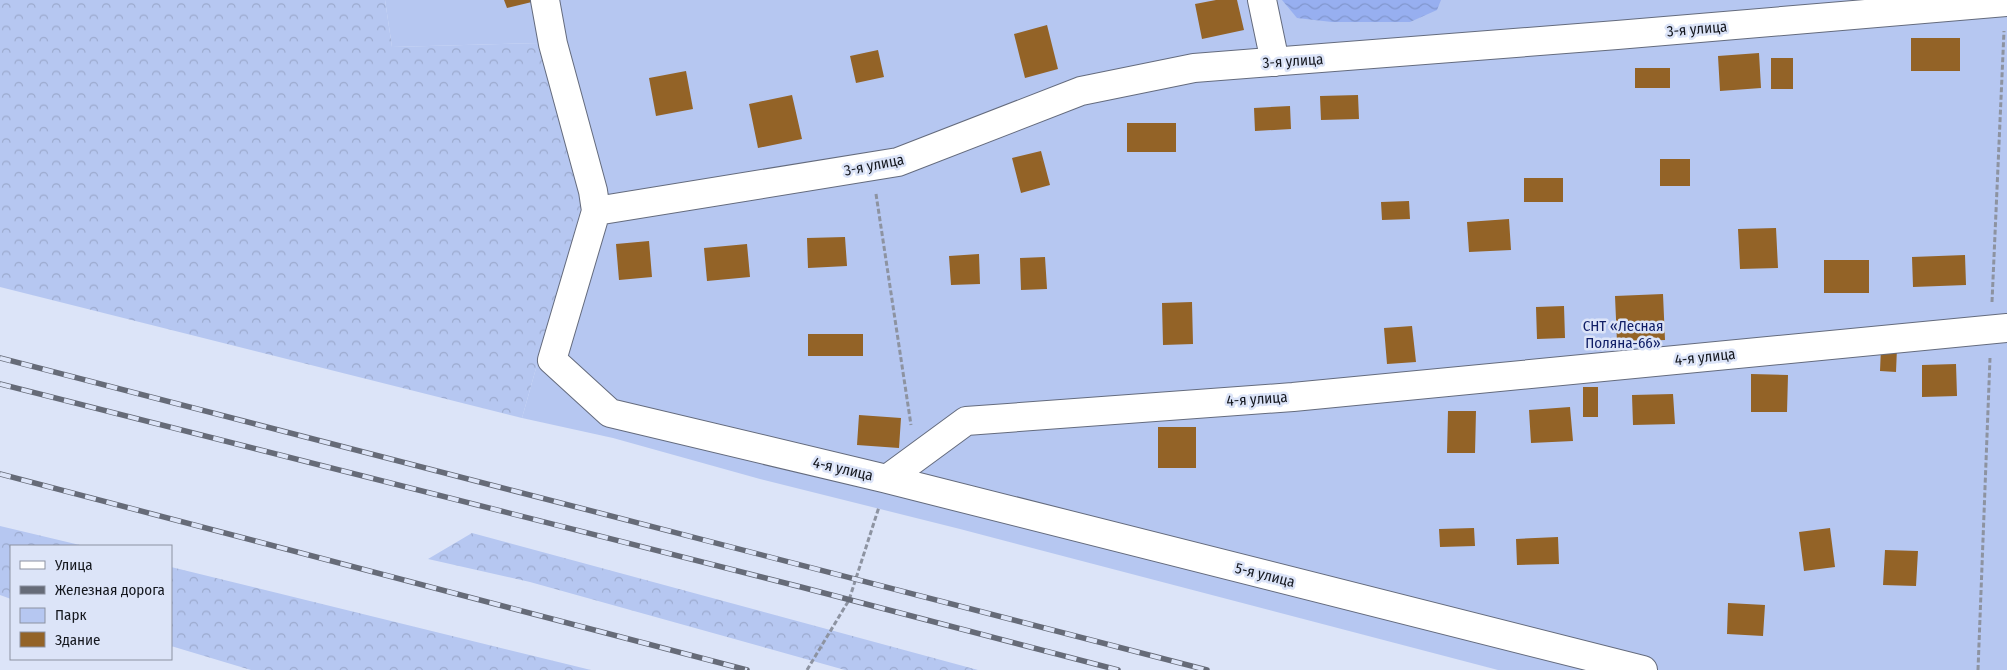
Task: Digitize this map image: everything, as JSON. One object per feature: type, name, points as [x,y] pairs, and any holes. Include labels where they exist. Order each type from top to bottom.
[{"type":"street","points":[[545,0],[553,44],[593,191],[596,211]]},
{"type":"street","points":[[1262,0],[1275,62]]},
{"type":"street","name":"3-я улица","points":[[596,211],[898,162],[1081,91],[1194,68],[1617,36],[2007,2]]},
{"type":"street","name":"4-я улица","points":[[596,211],[552,360],[610,413],[887,479],[966,421],[1293,397],[2007,328]]},
{"type":"street","name":"5-я улица","points":[[887,479],[1644,670]]},
{"type":"path","points":[[872,166],[915,458]]},
{"type":"path","points":[[807,670],[849,600],[887,479]]},
{"type":"green space","points":[[0,0],[385,0],[392,47],[540,43],[584,198],[522,418],[0,287]]},
{"type":"green space","name":"СНТ «Лесная Поляна-66»","points":[[385,0],[2007,0],[2007,670],[1498,670],[960,529],[760,479],[613,438],[522,418],[584,198],[539,43],[392,47]]},
{"type":"green space","points":[[0,526],[80,545],[10,545],[10,599],[0,595]]},
{"type":"green space","points":[[472,533],[978,670],[845,670],[530,582],[428,559]]},
{"type":"green space","points":[[172,567],[591,670],[251,670],[172,646]]},
{"type":"water","points":[[1282,0],[1441,0],[1437,10],[1410,22],[1332,22],[1297,18]]},
{"type":"building","points":[[504,0],[536,0],[536,1],[507,8]]},
{"type":"building","points":[[1216,0],[1237,0],[1244,30],[1202,39],[1195,4]]},
{"type":"building","points":[[1047,25],[1058,69],[1025,78],[1014,34]]},
{"type":"building","points":[[1911,38],[1960,38],[1960,71],[1911,71]]},
{"type":"building","points":[[878,50],[884,77],[856,83],[850,56]]},
{"type":"building","points":[[1759,53],[1761,88],[1720,91],[1718,56]]},
{"type":"building","points":[[1771,58],[1793,58],[1793,89],[1771,89]]},
{"type":"building","points":[[1635,68],[1670,68],[1670,88],[1635,88]]},
{"type":"building","points":[[686,71],[693,109],[656,116],[649,78]]},
{"type":"building","points":[[792,95],[802,139],[758,148],[749,104]]},
{"type":"building","points":[[1358,95],[1359,119],[1321,120],[1320,96]]},
{"type":"building","points":[[1290,106],[1291,129],[1255,131],[1254,108]]},
{"type":"building","points":[[1127,123],[1176,123],[1176,152],[1127,152]]},
{"type":"building","points":[[1041,151],[1050,185],[1021,193],[1012,158]]},
{"type":"building","points":[[1660,159],[1690,159],[1690,186],[1660,186]]},
{"type":"building","points":[[1524,178],[1563,178],[1563,202],[1524,202]]},
{"type":"building","points":[[1409,201],[1410,219],[1382,220],[1381,202]]},
{"type":"building","points":[[1509,219],[1511,250],[1469,252],[1467,222]]},
{"type":"building","points":[[1776,228],[1778,268],[1740,269],[1738,229]]},
{"type":"building","points":[[845,237],[847,266],[808,268],[807,238]]},
{"type":"building","points":[[649,241],[652,277],[619,280],[616,244]]},
{"type":"building","points":[[747,244],[750,277],[707,281],[704,248]]},
{"type":"building","points":[[979,254],[980,284],[951,285],[949,256]]},
{"type":"building","points":[[1965,255],[1966,285],[1913,287],[1912,257]]},
{"type":"building","points":[[1045,257],[1047,289],[1021,290],[1020,258]]},
{"type":"building","points":[[1824,260],[1869,260],[1869,293],[1824,293]]},
{"type":"building","points":[[1663,294],[1665,340],[1617,342],[1615,296]]},
{"type":"building","points":[[1192,302],[1193,344],[1163,345],[1162,303]]},
{"type":"building","points":[[1564,306],[1565,338],[1537,339],[1536,307]]},
{"type":"building","points":[[1412,326],[1416,362],[1387,364],[1384,328]]},
{"type":"building","points":[[808,334],[863,334],[863,356],[808,356]]},
{"type":"building","points":[[1881,348],[1897,348],[1896,372],[1880,371]]},
{"type":"building","points":[[1956,364],[1957,396],[1922,397],[1922,365]]},
{"type":"building","points":[[1751,374],[1788,375],[1787,412],[1751,412]]},
{"type":"building","points":[[1583,387],[1598,387],[1598,417],[1583,417]]},
{"type":"building","points":[[1673,394],[1675,424],[1633,425],[1632,395]]},
{"type":"building","points":[[1570,407],[1573,441],[1531,443],[1529,410]]},
{"type":"building","points":[[1448,411],[1476,411],[1475,453],[1447,453]]},
{"type":"building","points":[[859,415],[901,418],[899,448],[857,445]]},
{"type":"building","points":[[1158,427],[1196,427],[1196,468],[1158,468]]},
{"type":"building","points":[[1474,528],[1475,546],[1440,547],[1439,529]]},
{"type":"building","points":[[1830,528],[1835,567],[1804,571],[1799,532]]},
{"type":"building","points":[[1558,537],[1559,564],[1517,565],[1516,539]]},
{"type":"building","points":[[1885,550],[1918,551],[1916,586],[1883,585]]},
{"type":"building","points":[[1728,603],[1765,605],[1763,636],[1727,634]]},
{"type":"railway","points":[[0,358],[1207,670]]},
{"type":"railway","points":[[0,384],[801,587],[1118,670]]},
{"type":"railway","points":[[0,474],[747,670]]}]
